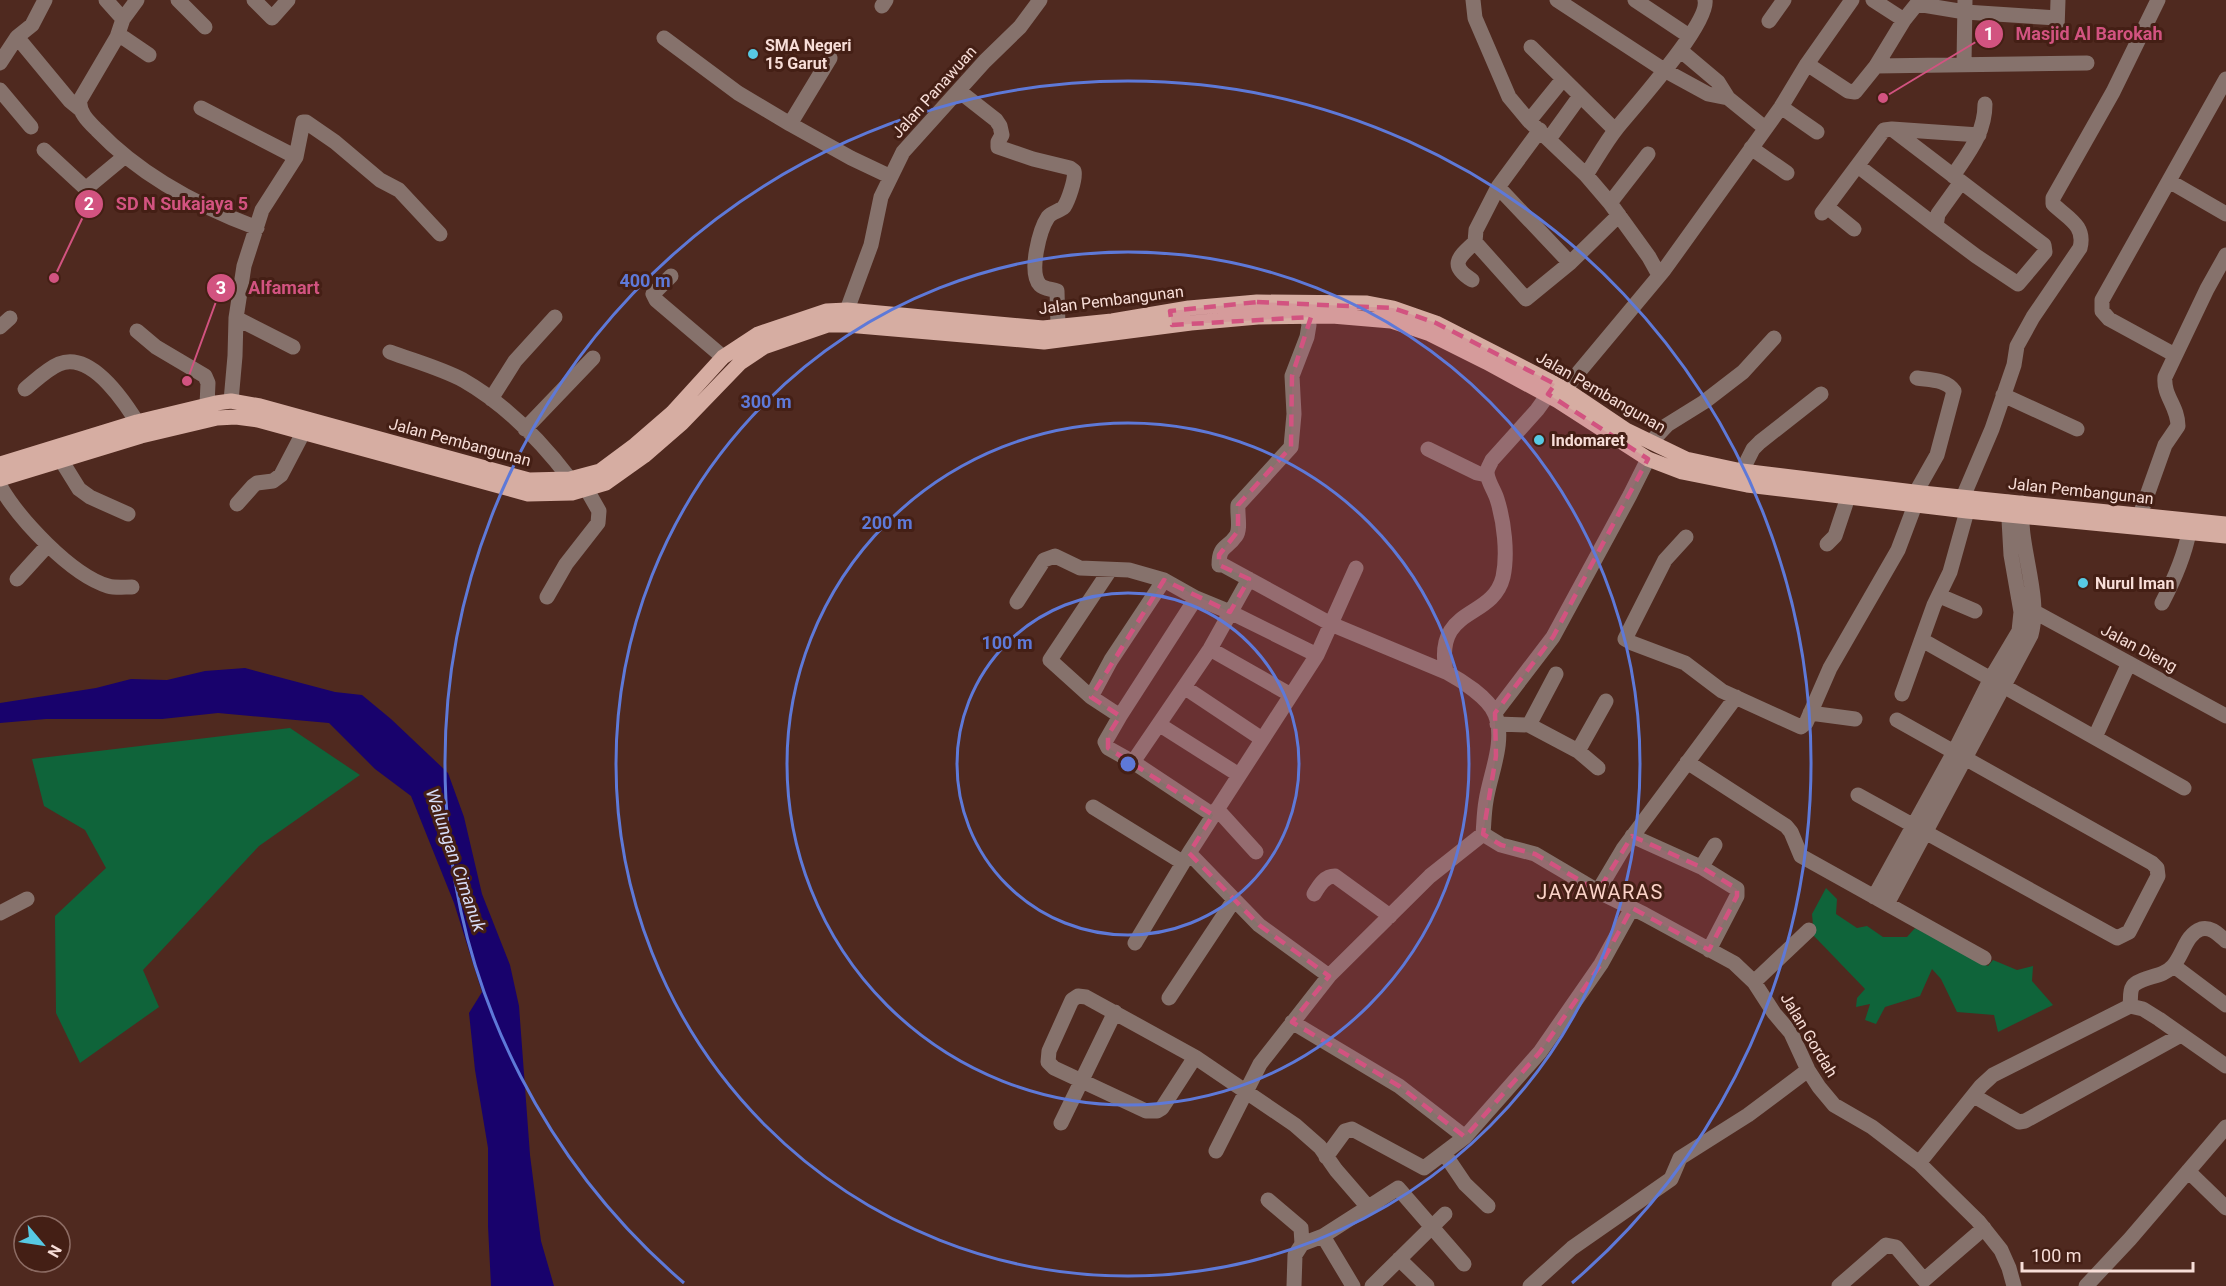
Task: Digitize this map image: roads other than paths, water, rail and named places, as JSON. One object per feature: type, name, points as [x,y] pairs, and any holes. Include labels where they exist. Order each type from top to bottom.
[{"type":"main road","name":"Jalan Pembangunan","points":[[0,464],[141,428],[236,417],[258,420],[303,433],[336,434],[529,480],[570,479],[600,471],[635,445],[672,413],[723,357],[758,334],[826,311],[847,317],[1044,342],[1257,303],[1335,309]]},
{"type":"main road","name":"Jalan Pembangunan","points":[[0,479],[61,460],[207,405],[231,400],[260,406],[336,434],[528,494],[572,494],[616,478],[682,423],[740,363],[764,347],[828,326],[847,317],[1043,328],[1171,318],[1307,317],[1367,303],[1393,308],[1436,322],[1556,392],[1617,432],[1648,459],[1682,472],[1747,486],[1848,497],[1916,499]]},
{"type":"main road","name":"Jalan Pembangunan","points":[[1617,432],[1651,442],[1686,459],[1742,471],[1916,499],[2226,536]]},
{"type":"main road","name":"Jalan Pembangunan","points":[[2014,509],[2140,515],[2226,524]]},
{"type":"street","points":[[0,63],[17,37],[32,25],[45,0]]},
{"type":"street","points":[[106,0],[123,19]]},
{"type":"street","points":[[81,110],[80,100],[117,37],[123,19],[137,0]]},
{"type":"street","points":[[178,0],[205,27]]},
{"type":"street","points":[[254,0],[272,18],[288,0]]},
{"type":"street","name":"Jalan Panawuan","points":[[847,317],[871,245],[881,196],[903,152],[1020,27],[1040,0]]},
{"type":"street","points":[[1473,0],[1475,18],[1509,97],[1586,175],[1615,209],[1659,275]]},
{"type":"street","points":[[1557,0],[1664,70],[1708,94],[1728,98]]},
{"type":"street","points":[[1635,0],[1689,36]]},
{"type":"street","points":[[1586,175],[1615,130],[1680,50],[1706,6],[1705,0]]},
{"type":"street","points":[[1769,21],[1784,0]]},
{"type":"street","points":[[1446,672],[1443,654],[1448,634],[1456,624],[1496,592],[1501,585],[1504,570],[1504,543],[1498,500],[1487,475],[1492,460],[1556,392],[1659,275],[1780,107],[1852,0]]},
{"type":"street","points":[[1873,0],[1904,20]]},
{"type":"street","points":[[1807,64],[1852,92],[1856,92],[1876,66],[1904,20],[1919,2],[1965,6],[2057,24],[2058,0]]},
{"type":"street","points":[[1902,694],[1934,605],[1950,572],[1965,504],[2014,365],[2017,346],[2033,317],[2080,248],[2081,233],[2076,223],[2053,204],[2053,198],[2113,92],[2158,0]]},
{"type":"street","points":[[1964,64],[1965,6]]},
{"type":"street","points":[[17,37],[70,101],[124,157],[147,174],[223,214],[257,228]]},
{"type":"street","points":[[117,37],[124,38],[149,54]]},
{"type":"street","points":[[664,38],[738,93],[851,158],[889,176]]},
{"type":"street","points":[[1531,48],[1615,130]]},
{"type":"street","points":[[1680,50],[1718,82],[1728,98],[1765,128]]},
{"type":"street","points":[[790,124],[830,58]]},
{"type":"street","points":[[1876,66],[2087,63]]},
{"type":"street","points":[[1472,280],[1463,275],[1457,263],[1459,257],[1475,242],[1476,230],[1498,187],[1540,130],[1563,79]]},
{"type":"street","points":[[2175,355],[2109,319],[2102,311],[2102,300],[2226,79]]},
{"type":"street","points":[[0,90],[31,127]]},
{"type":"street","points":[[959,91],[1000,126],[1002,135],[998,147],[1074,171],[1075,179],[1064,207],[1048,217],[1035,261],[1040,285],[1057,291],[1058,326]]},
{"type":"street","points":[[1540,130],[1580,96]]},
{"type":"street","points":[[1936,226],[1938,214],[1985,120],[1985,104]]},
{"type":"street","points":[[1780,107],[1817,132]]},
{"type":"street","points":[[201,108],[296,157]]},
{"type":"street","points":[[231,400],[236,318],[244,266],[266,202],[296,157],[301,125],[306,122],[335,142],[380,180],[399,190],[440,234]]},
{"type":"street","points":[[1858,166],[1940,231],[2016,284],[2020,283],[2046,250],[2044,245],[1892,129]]},
{"type":"street","points":[[1854,229],[1825,210],[1884,130],[1978,135]]},
{"type":"street","points":[[1751,148],[1787,173]]},
{"type":"street","points":[[44,150],[84,188],[124,157]]},
{"type":"street","points":[[1475,242],[1526,299],[1570,263],[1615,209],[1648,154]]},
{"type":"street","points":[[2169,182],[2226,214]]},
{"type":"street","points":[[1498,187],[1570,263]]},
{"type":"street","points":[[2140,515],[2164,445],[2178,426],[2176,409],[2165,389],[2165,377],[2226,255]]},
{"type":"street","points":[[2042,256],[2062,273]]},
{"type":"street","points":[[671,276],[653,294],[656,300],[723,357]]},
{"type":"street","points":[[491,399],[515,361],[555,317]]},
{"type":"street","points":[[1307,317],[1309,325],[1307,337],[1292,376],[1294,414],[1291,447],[1238,505],[1238,531],[1236,536],[1222,549],[1219,555],[1219,565],[1223,565],[1330,624],[1446,672],[1471,687],[1496,718],[1529,725],[1578,751],[1598,768]]},
{"type":"street","points":[[236,318],[293,347]]},
{"type":"street","points":[[137,331],[156,347],[205,376],[208,383],[207,405]]},
{"type":"street","points":[[1651,442],[1667,425],[1704,402],[1743,372],[1774,338]]},
{"type":"street","points":[[390,352],[461,380],[491,399],[552,455],[570,479]]},
{"type":"street","points":[[525,429],[593,358]]},
{"type":"street","points":[[25,389],[59,364],[72,362],[93,369],[105,379],[141,428]]},
{"type":"street","points":[[1686,537],[1665,560],[1624,639],[1685,663],[1736,698],[1801,727],[1806,723],[1830,668],[1898,550],[1916,499],[1937,454],[1954,391],[1943,382],[1917,378]]},
{"type":"street","points":[[1742,471],[1753,449],[1760,442],[1821,394]]},
{"type":"street","points":[[2003,395],[2077,429]]},
{"type":"street","points":[[237,504],[257,483],[273,481],[281,475],[303,433]]},
{"type":"street","points":[[1428,448],[1487,475]]},
{"type":"street","points":[[1216,1151],[1260,1064],[1329,976],[1430,876],[1483,834],[1486,800],[1496,756],[1496,718],[1553,637],[1648,459]]},
{"type":"street","points":[[61,460],[79,489],[90,497],[128,514]]},
{"type":"street","points":[[0,486],[36,533],[58,555],[96,580],[110,586],[132,587]]},
{"type":"street","points":[[547,597],[566,564],[598,523],[599,511],[587,490]]},
{"type":"street","points":[[1827,544],[1840,525],[1848,497]]},
{"type":"street","points":[[1880,901],[1997,682],[2021,624],[2014,509]]},
{"type":"street","points":[[2162,603],[2175,579],[2189,532]]},
{"type":"street","points":[[17,579],[48,545]]},
{"type":"street","points":[[1997,682],[2029,642],[2033,627],[2035,612],[2018,554]]},
{"type":"street","points":[[1017,602],[1044,560],[1049,556],[1055,556],[1080,568],[1129,570],[1164,580],[1196,598],[1230,612],[1317,655]]},
{"type":"street","points":[[1135,943],[1185,858],[1317,655],[1356,568]]},
{"type":"street","points":[[1110,570],[1050,658],[1052,663],[1091,697],[1120,716]]},
{"type":"street","points":[[1133,762],[1210,649],[1249,579]]},
{"type":"street","points":[[1091,697],[1111,660],[1164,580]]},
{"type":"street","points":[[1940,596],[1975,611]]},
{"type":"street","points":[[1196,598],[1108,735],[1106,747],[1215,812],[1256,852]]},
{"type":"street","name":"Jalan Dieng","points":[[2035,612],[2226,716]]},
{"type":"street","points":[[1922,640],[2184,788]]},
{"type":"street","points":[[1210,649],[1291,695]]},
{"type":"street","points":[[2095,737],[2129,663]]},
{"type":"street","points":[[1529,725],[1556,674]]},
{"type":"street","points":[[1184,687],[1262,739]]},
{"type":"street","points":[[1598,891],[1632,836],[1736,698]]},
{"type":"street","points":[[1578,751],[1606,701]]},
{"type":"street","points":[[1810,713],[1855,719]]},
{"type":"street","points":[[1858,795],[2117,938],[2129,932],[2158,876],[2157,868],[2152,863],[1897,720]]},
{"type":"street","points":[[1160,725],[1239,775]]},
{"type":"street","points":[[1688,762],[1786,826],[1791,831],[1801,856],[1984,958]]},
{"type":"street","points":[[1093,807],[1185,858],[1259,925],[1329,976]]},
{"type":"street","name":"Jalan Gordah","points":[[1483,834],[1501,845],[1535,854],[1598,891],[1734,963],[1754,982],[1774,1013],[1791,1033],[1819,1088],[1834,1105],[1872,1127],[1919,1163],[1984,1228],[2001,1250],[2014,1286]]},
{"type":"street","points":[[1632,836],[1703,868],[1737,889],[1737,896],[1709,950]]},
{"type":"street","points":[[1703,868],[1702,866],[1715,845]]},
{"type":"street","points":[[1314,894],[1323,881],[1335,876],[1390,916]]},
{"type":"street","points":[[0,913],[27,899]]},
{"type":"street","points":[[1169,999],[1234,900]]},
{"type":"street","points":[[1326,1157],[1346,1131],[1352,1128],[1424,1168],[1465,1137],[1540,1052],[1601,964],[1632,908]]},
{"type":"street","points":[[1754,982],[1809,930]]},
{"type":"street","points":[[2130,1006],[2131,989],[2135,984],[2161,976],[2174,966],[2191,937],[2199,930],[2211,930],[2226,941]]},
{"type":"street","points":[[2174,966],[2226,1005]]},
{"type":"street","points":[[1195,1057],[1162,1108],[1146,1112],[1054,1068],[1048,1062],[1049,1051],[1072,1000],[1078,996],[1086,997],[1195,1057],[1294,1125],[1320,1147],[1368,1207]]},
{"type":"street","points":[[1919,1163],[1993,1075],[2130,1006],[2143,1009],[2226,1066]]},
{"type":"street","points":[[1061,1123],[1114,1012]]},
{"type":"street","points":[[1292,1022],[1399,1086],[1465,1137]]},
{"type":"street","points":[[1974,1095],[2019,1122],[2025,1121],[2181,1035]]},
{"type":"street","points":[[1530,1286],[1572,1248],[1671,1179],[1680,1158],[1748,1115],[1808,1070]]},
{"type":"street","points":[[2086,1286],[2130,1239],[2226,1127]]},
{"type":"street","points":[[1444,1153],[1465,1184],[1488,1206]]},
{"type":"street","points":[[2188,1171],[2226,1208]]},
{"type":"street","points":[[1294,1286],[1294,1255],[1302,1244],[1323,1236],[1398,1188],[1464,1264]]},
{"type":"street","points":[[1268,1200],[1301,1228],[1302,1244]]},
{"type":"street","points":[[1372,1286],[1445,1215]]},
{"type":"street","points":[[1839,1286],[1890,1244],[1899,1250],[1921,1283],[1984,1228]]},
{"type":"street","points":[[1323,1236],[1353,1286]]},
{"type":"street","points":[[1399,1259],[1427,1286]]},
{"type":"water","name":"Walungan Cimanuk","points":[[245,668],[335,692],[362,695],[448,773],[464,817],[482,894],[510,965],[519,1006],[530,1155],[541,1241],[554,1286],[491,1286],[488,1148],[475,1070],[469,1013],[482,992],[454,903],[411,796],[375,769],[329,723],[218,713],[162,719],[46,719],[0,723],[0,703],[96,688],[131,679],[167,680],[205,671]]},
{"type":"place","name":"SMA Negeri 15 Garut","points":[[753,54]]},
{"type":"place","name":"Masjid Al Barokah","points":[[1883,98]]},
{"type":"place","name":"SD N Sukajaya 5","points":[[54,278]]},
{"type":"place","name":"Alfamart","points":[[187,381]]},
{"type":"place","name":"Indomaret","points":[[1539,440]]},
{"type":"place","name":"Nurul Iman","points":[[2083,583]]},
{"type":"district","name":"JAYAWARAS","points":[[1600,892]]}]
